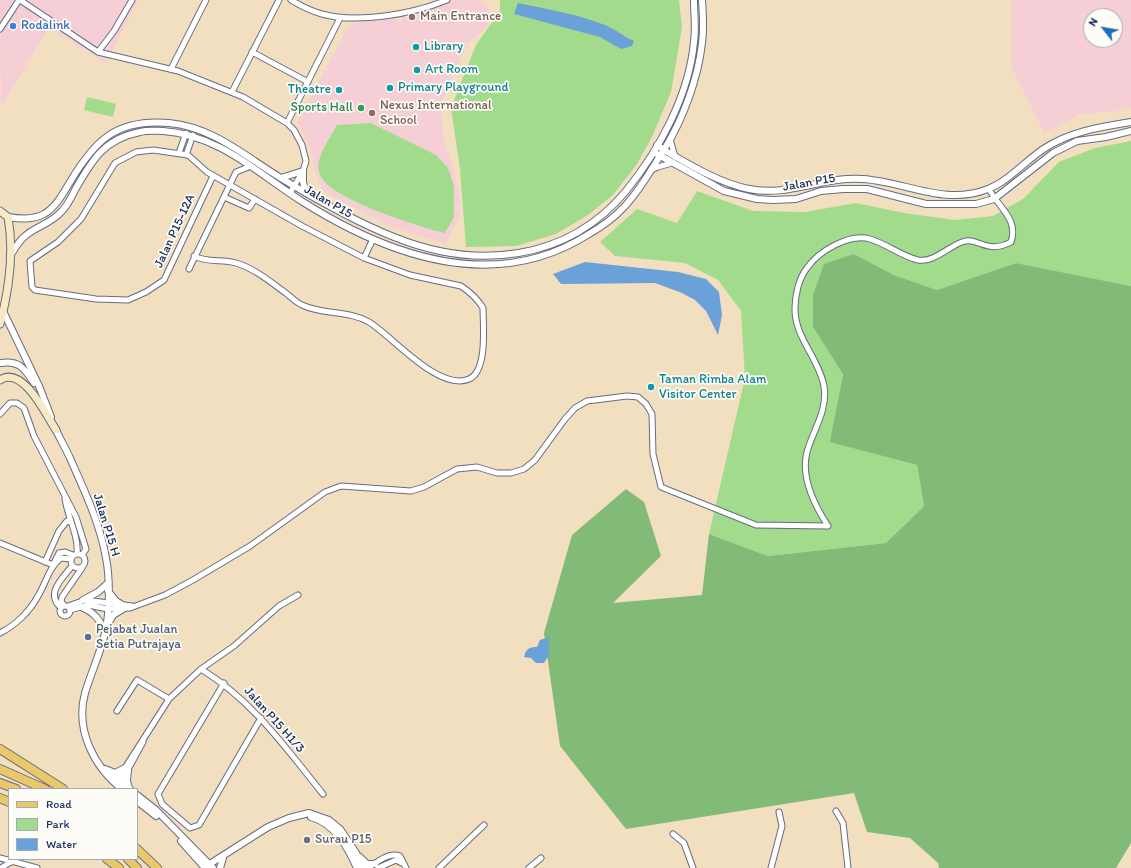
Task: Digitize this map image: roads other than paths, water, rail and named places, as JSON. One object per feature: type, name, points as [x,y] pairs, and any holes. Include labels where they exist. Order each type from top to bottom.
[{"type":"main road","points":[[0,211],[8,217],[11,234],[10,256],[0,324]]},
{"type":"main road","points":[[0,380],[12,378],[25,384],[56,430]]},
{"type":"main road","points":[[0,749],[61,788]]},
{"type":"main road","points":[[0,769],[43,788]]},
{"type":"main road","points":[[0,783],[13,788]]},
{"type":"main road","points":[[138,851],[157,868]]},
{"type":"main road","points":[[108,860],[118,868]]},
{"type":"main road","points":[[129,860],[137,868]]},
{"type":"street","points":[[0,29],[19,0],[98,52],[171,69],[232,92],[286,123],[294,130],[302,145],[306,162],[303,171],[290,193]]},
{"type":"street","points":[[98,52],[114,31],[132,0]]},
{"type":"street","points":[[171,69],[206,0]]},
{"type":"street","points":[[232,92],[279,0]]},
{"type":"street","points":[[291,0],[322,15],[340,18],[373,17],[408,12],[447,0]]},
{"type":"street","name":"Jalan P15","points":[[8,217],[31,218],[42,215],[51,208],[60,198],[81,164],[93,148],[115,132],[138,124],[167,123],[200,130],[231,144],[306,193],[395,238],[444,252],[469,256],[518,253],[540,249],[580,232],[596,220],[618,200],[657,145],[676,109],[686,85],[694,42],[694,0]]},
{"type":"street","points":[[660,156],[670,140],[690,92],[702,42],[702,0]]},
{"type":"street","points":[[286,123],[340,18]]},
{"type":"street","points":[[694,42],[702,42]]},
{"type":"street","points":[[252,52],[308,82]]},
{"type":"street","points":[[82,603],[108,606],[139,605],[194,580],[273,531],[325,492],[341,486],[411,491],[424,487],[457,469],[477,467],[497,473],[511,473],[524,468],[535,460],[565,419],[575,408],[587,401],[606,398],[628,396],[638,397],[646,404],[652,414],[653,454],[661,487],[756,525],[828,526],[816,507],[807,480],[805,466],[806,453],[823,412],[825,393],[822,374],[797,326],[794,307],[797,289],[807,268],[817,257],[840,243],[857,238],[869,239],[918,260],[934,257],[963,241],[975,242],[992,248],[1001,247],[1011,242],[1014,233],[1011,218],[994,199],[989,189],[1043,149],[1060,139],[1081,132],[1131,122]]},
{"type":"street","name":"Jalan P15","points":[[10,256],[23,237],[51,221],[64,209],[96,156],[115,140],[147,130],[186,133],[193,135],[232,154],[303,202],[373,240],[394,248],[426,257],[467,264],[516,263],[543,257],[574,244],[603,225],[624,208],[660,156]]},
{"type":"street","points":[[994,199],[1053,153],[1076,141],[1106,137],[1131,131]]},
{"type":"street","points":[[186,133],[179,153],[186,154],[213,176],[230,184],[302,226],[364,258],[396,271],[461,286],[479,300],[483,308],[481,364],[476,373],[469,379],[460,381],[447,378],[415,360],[384,332],[369,322],[353,315],[301,305],[251,269],[236,263],[202,260],[194,256]]},
{"type":"street","points":[[186,154],[193,135]]},
{"type":"street","points":[[651,171],[658,166],[674,160],[670,140]]},
{"type":"street","name":"Jalan P15","points":[[657,145],[674,160],[724,191],[757,199],[796,199],[821,191],[843,188],[867,189],[926,204],[976,204],[994,199]]},
{"type":"street","name":"Jalan P15-12A","points":[[179,153],[153,150],[136,152],[115,163],[81,219],[58,242],[30,261],[32,287],[35,290],[96,299],[128,300],[146,292],[164,280],[213,176]]},
{"type":"street","name":"Jalan P15","points":[[653,151],[660,156],[749,189],[767,191],[802,187],[838,180],[863,179],[934,194],[957,196],[989,189]]},
{"type":"street","points":[[189,269],[236,172],[251,166]]},
{"type":"street","points":[[281,178],[303,171]]},
{"type":"street","points":[[303,171],[303,182],[306,193]]},
{"type":"street","points":[[224,197],[248,208],[255,199]]},
{"type":"street","points":[[364,258],[373,240]]},
{"type":"street","points":[[467,264],[469,256]]},
{"type":"street","name":"Jalan P15 H","points":[[3,311],[43,396],[56,430],[94,514],[106,558],[108,584],[106,629],[99,656],[85,694],[82,714],[86,737],[96,761],[104,774],[119,784]]},
{"type":"street","name":"Jalan P15 H","points":[[0,363],[12,362],[22,366],[43,396]]},
{"type":"street","points":[[0,414],[10,403],[17,404],[24,408],[34,436],[79,524],[86,549],[76,556]]},
{"type":"street","points":[[64,495],[76,542],[76,556],[72,566],[58,585],[53,595],[54,602],[66,607],[82,603],[108,584]]},
{"type":"street","points":[[46,562],[68,513]]},
{"type":"street","points":[[60,530],[67,522],[71,522]]},
{"type":"street","points":[[0,543],[52,565]]},
{"type":"street","points":[[0,633],[16,623],[30,607],[38,597],[59,553],[65,552],[85,561],[82,568],[62,597],[61,602],[66,607]]},
{"type":"street","points":[[72,566],[82,568]]},
{"type":"street","points":[[108,591],[122,606]]},
{"type":"street","points":[[119,784],[126,769],[141,748],[145,738],[169,699],[201,669],[234,646],[279,606],[298,595]]},
{"type":"street","points":[[82,603],[92,611],[106,629],[113,615],[122,606]]},
{"type":"street","name":"Jalan P15 H1/3","points":[[201,669],[224,683],[261,718],[323,794]]},
{"type":"street","points":[[117,711],[138,680],[169,699]]},
{"type":"street","points":[[224,683],[158,794],[162,804],[190,828],[199,825],[261,718]]},
{"type":"street","name":"Jalan P15 H","points":[[86,737],[105,769],[119,784]]},
{"type":"street","points":[[105,769],[115,773],[126,769]]},
{"type":"street","points":[[126,769],[129,788]]},
{"type":"street","points":[[138,796],[156,810],[203,857],[209,867]]},
{"type":"street","points":[[138,802],[153,813],[209,867]]},
{"type":"street","points":[[771,868],[782,826],[779,812]]},
{"type":"street","points":[[836,812],[843,823],[848,868]]},
{"type":"street","points":[[209,867],[268,827],[309,813],[329,820],[340,829],[356,853],[363,868]]},
{"type":"street","points":[[299,816],[316,819],[336,833],[350,853],[357,868]]},
{"type":"street","points":[[439,868],[484,825]]},
{"type":"street","points":[[674,834],[684,843],[693,868]]},
{"type":"street","points":[[356,853],[367,864],[376,866]]},
{"type":"street","points":[[368,868],[376,866],[396,854],[400,856],[405,866]]},
{"type":"street","points":[[203,857],[223,857]]},
{"type":"street","points":[[220,868],[223,857]]},
{"type":"street","points":[[529,868],[541,858]]},
{"type":"street","points":[[15,861],[2,867],[0,859],[15,861],[37,868]]},
{"type":"water","points":[[518,3],[562,12],[594,21],[609,27],[634,41],[632,46],[621,49],[600,37],[514,14]]},
{"type":"water","points":[[585,262],[678,272],[706,279],[719,292],[722,315],[718,335],[706,311],[695,300],[682,293],[655,283],[561,284],[553,274]]},
{"type":"water","points":[[549,637],[549,655],[544,663],[536,663],[531,658],[524,657],[528,649],[537,647],[540,640]]},
{"type":"place","name":"Main Entrance","points":[[412,17]]},
{"type":"place","name":"Rodalink","points":[[13,26]]},
{"type":"place","name":"Library","points":[[416,47]]},
{"type":"place","name":"Art Room","points":[[417,70]]},
{"type":"place","name":"Primary Playground","points":[[390,88]]},
{"type":"place","name":"Theatre","points":[[339,90]]},
{"type":"place","name":"Sports Hall","points":[[361,108]]},
{"type":"place","name":"Nexus International School","points":[[372,113]]},
{"type":"place","name":"Taman Rimba Alam Visitor Center","points":[[651,387]]},
{"type":"place","name":"Pejabat Jualan Setia Putrajaya","points":[[88,637]]},
{"type":"place","name":"Surau P15","points":[[307,840]]}]
